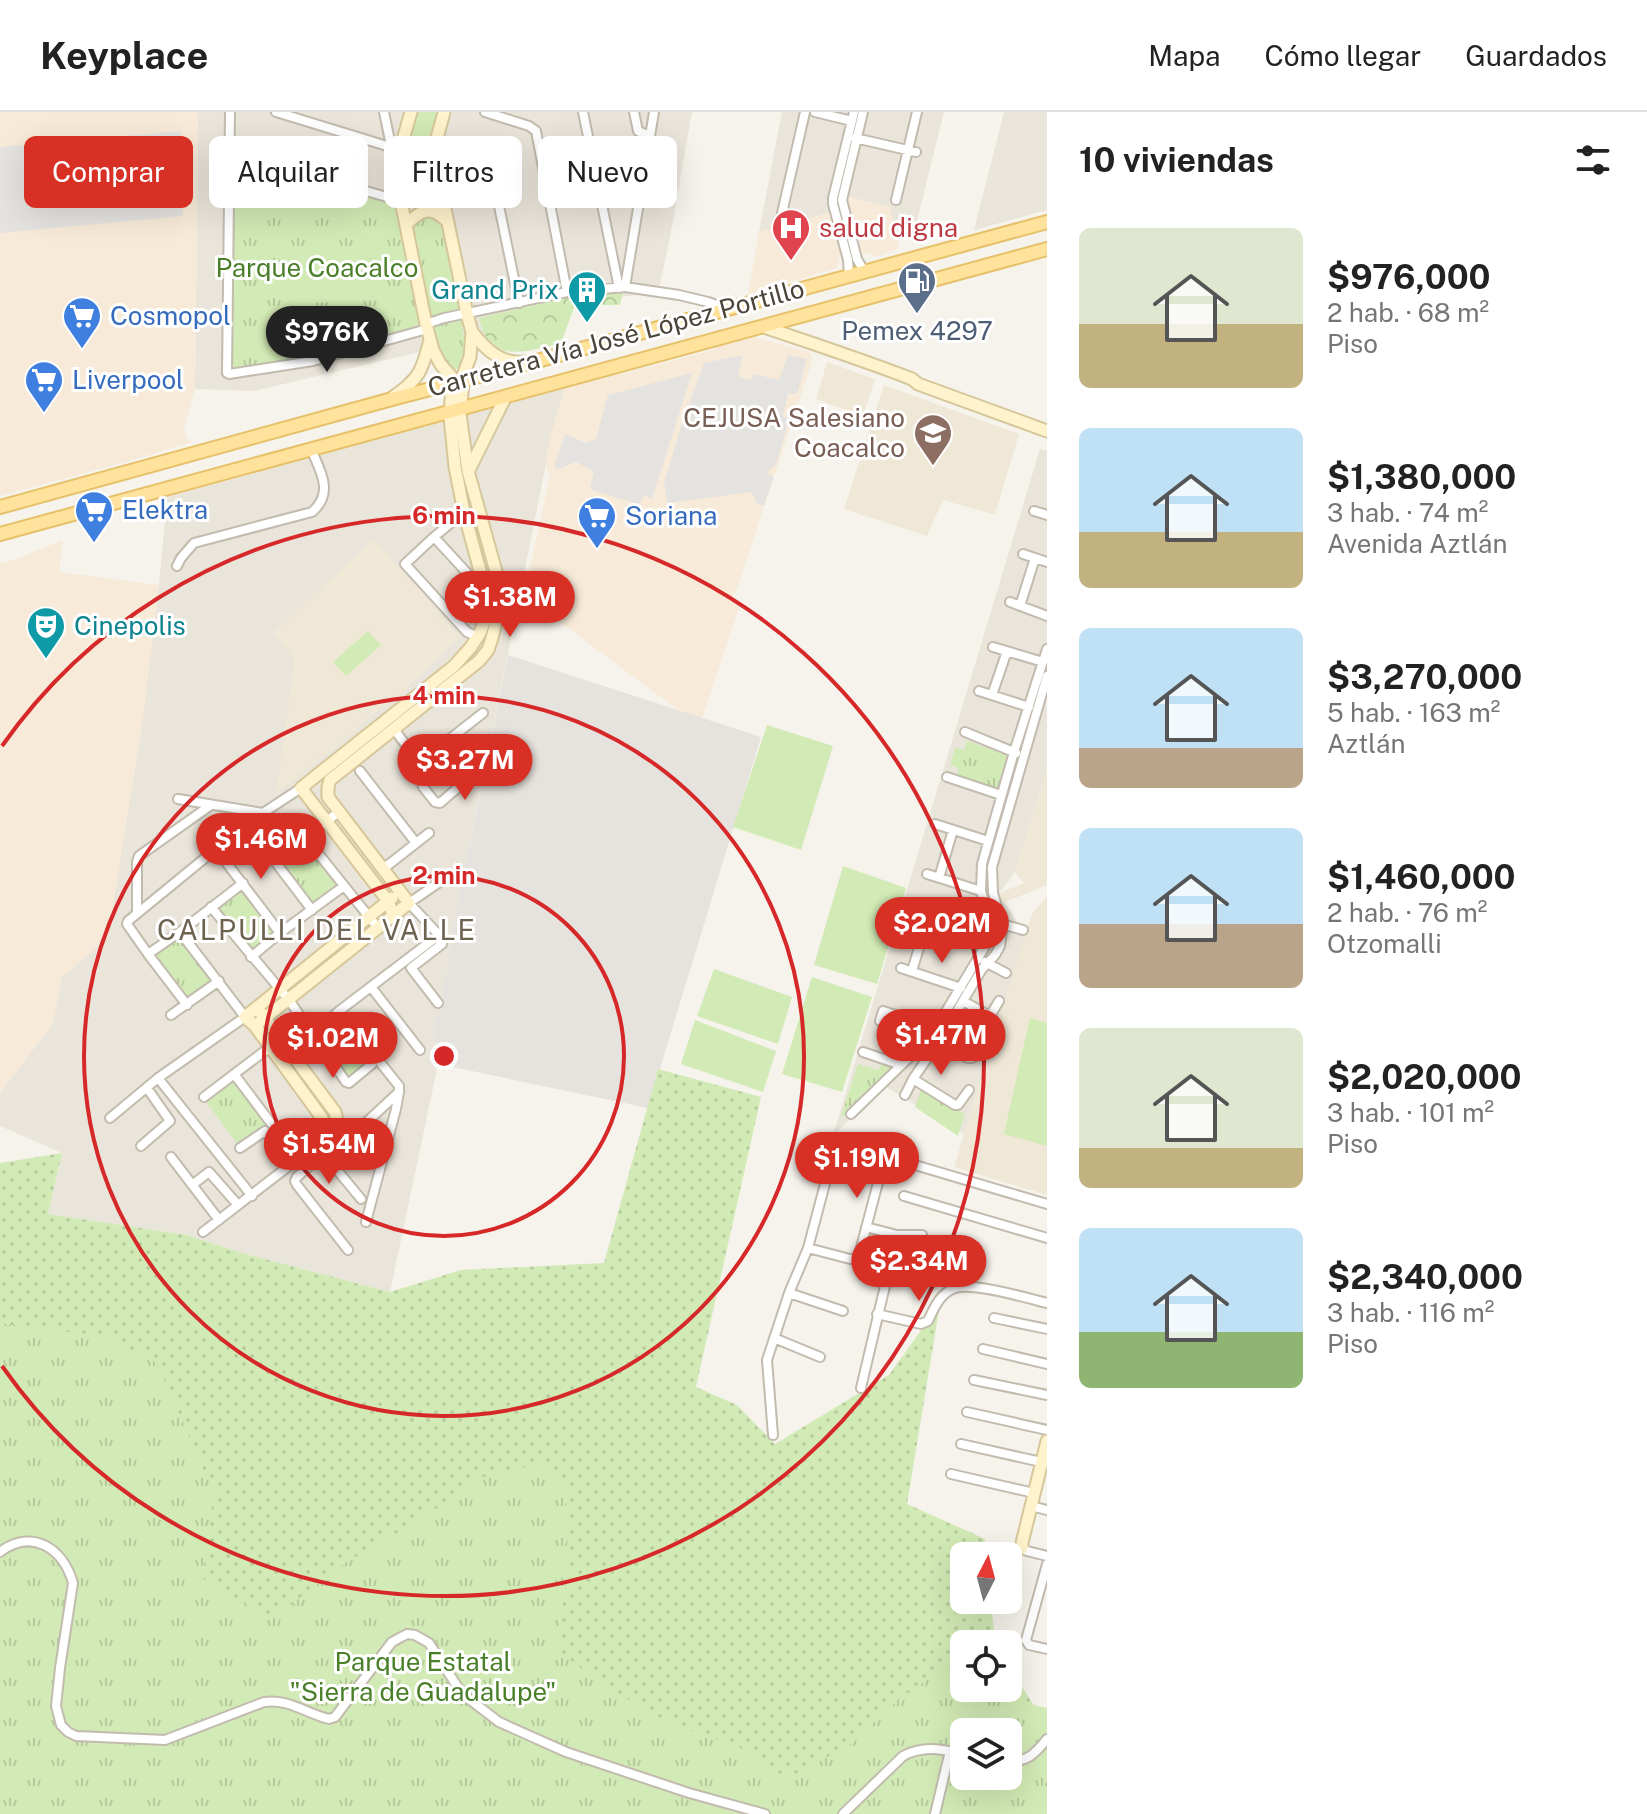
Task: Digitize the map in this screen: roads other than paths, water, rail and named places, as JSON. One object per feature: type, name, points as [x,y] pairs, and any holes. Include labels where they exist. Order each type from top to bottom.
[{"type":"main road","name":"Carretera Vía José López Portillo","points":[[0,507],[456,379],[537,361],[1047,222]]},
{"type":"main road","name":"Carretera Vía José López Portillo","points":[[0,534],[764,327],[1047,246]]},
{"type":"street","points":[[229,136],[230,112]]},
{"type":"street","points":[[276,112],[384,145]]},
{"type":"street","points":[[307,112],[309,123]]},
{"type":"street","points":[[384,112],[392,136]]},
{"type":"street","points":[[401,136],[411,112]]},
{"type":"street","points":[[438,136],[444,112]]},
{"type":"street","points":[[485,112],[536,131],[567,292]]},
{"type":"street","points":[[583,112],[622,287]]},
{"type":"street","points":[[634,112],[638,131],[649,136],[654,112]]},
{"type":"street","points":[[782,213],[805,112]]},
{"type":"street","points":[[815,112],[853,116],[853,137],[842,205],[857,259],[864,271]]},
{"type":"street","points":[[849,275],[833,204],[863,112]]},
{"type":"street","points":[[896,200],[912,151],[917,112]]},
{"type":"street","points":[[853,137],[912,151]]},
{"type":"street","points":[[228,208],[229,374],[313,361],[428,331],[444,318],[567,292],[622,287],[679,295],[725,308]]},
{"type":"street","points":[[402,208],[433,350],[441,365],[456,379],[464,512],[486,593],[486,617],[478,637],[454,666],[338,766],[330,780],[328,797],[409,903],[442,940],[442,944],[411,968],[438,1003]]},
{"type":"street","points":[[445,208],[472,332],[470,357],[464,373],[456,379]]},
{"type":"street","points":[[499,208],[519,303]]},
{"type":"street","points":[[622,287],[636,208]]},
{"type":"street","points":[[406,225],[417,213],[424,211],[440,214],[448,222]]},
{"type":"street","points":[[764,327],[839,354],[850,363],[1047,431]]},
{"type":"street","points":[[392,399],[410,386],[423,367],[428,331]]},
{"type":"street","points":[[472,332],[484,347],[504,360],[513,363],[537,361]]},
{"type":"street","points":[[187,1005],[127,924],[137,912],[263,813],[394,729],[479,661],[488,650],[497,618],[497,575],[462,472],[505,398]]},
{"type":"street","points":[[177,566],[194,543],[312,512],[321,504],[324,494],[321,472],[311,449]]},
{"type":"street","points":[[1034,511],[1047,515]]},
{"type":"street","points":[[464,512],[405,564],[467,632],[478,637]]},
{"type":"street","points":[[434,537],[468,574]]},
{"type":"street","points":[[1023,554],[1047,562]]},
{"type":"street","points":[[1020,606],[1035,558]]},
{"type":"street","points":[[1010,602],[1047,616]]},
{"type":"street","points":[[993,647],[1043,662]]},
{"type":"street","points":[[851,1114],[936,1028],[987,943],[991,924],[981,891],[982,864],[1047,649]]},
{"type":"street","points":[[992,695],[1007,651]]},
{"type":"street","points":[[905,1095],[982,969],[989,964],[1000,946],[1002,924],[993,893],[992,867],[1047,676]]},
{"type":"street","points":[[979,691],[1029,707]]},
{"type":"street","points":[[419,763],[483,713]]},
{"type":"street","points":[[394,729],[419,763],[423,787],[438,804],[476,772]]},
{"type":"street","points":[[965,732],[1024,755]]},
{"type":"street","points":[[360,771],[416,843]]},
{"type":"street","points":[[947,777],[1001,795]]},
{"type":"street","points":[[301,788],[388,901],[393,915]]},
{"type":"street","points":[[178,799],[263,813]]},
{"type":"street","points":[[137,912],[139,856],[211,805]]},
{"type":"street","points":[[273,860],[339,812]]},
{"type":"street","points":[[935,824],[988,841]]},
{"type":"street","points":[[248,826],[312,910]]},
{"type":"street","points":[[939,878],[953,830]]},
{"type":"street","points":[[383,869],[429,833]]},
{"type":"street","points":[[305,837],[378,928]]},
{"type":"street","points":[[216,849],[280,933]]},
{"type":"street","points":[[927,874],[981,891]]},
{"type":"street","points":[[260,1022],[393,915],[447,877]]},
{"type":"street","points":[[148,954],[243,883]]},
{"type":"street","points":[[251,957],[344,886]]},
{"type":"street","points":[[110,1118],[158,1078],[245,1017],[401,891]]},
{"type":"street","points":[[211,907],[289,1000],[348,1083],[372,1064]]},
{"type":"street","points":[[914,917],[987,943]]},
{"type":"street","points":[[912,971],[927,921]]},
{"type":"street","points":[[1002,924],[1023,930]]},
{"type":"street","points":[[180,932],[245,1017],[260,1022],[335,1112],[335,1146]]},
{"type":"street","points":[[312,1036],[339,1011],[439,935]]},
{"type":"street","points":[[977,958],[1006,973]]},
{"type":"street","points":[[901,968],[961,988]]},
{"type":"street","points":[[171,1015],[219,981]]},
{"type":"street","points":[[371,987],[420,1050]]},
{"type":"street","points":[[963,1001],[990,1016],[999,1001]]},
{"type":"street","points":[[257,1007],[270,1047],[322,1118],[322,1149],[295,1181],[348,1250]]},
{"type":"street","points":[[339,1011],[399,1086],[396,1109],[366,1222]]},
{"type":"street","points":[[880,1021],[883,1011],[936,1028]]},
{"type":"street","points":[[939,1041],[968,1058],[972,1058],[981,1043]]},
{"type":"street","points":[[204,1097],[270,1047]]},
{"type":"street","points":[[919,1048],[927,1056]]},
{"type":"street","points":[[863,1052],[901,1065]]},
{"type":"street","points":[[234,1074],[295,1162]]},
{"type":"street","points":[[158,1078],[252,1196]]},
{"type":"street","points":[[913,1079],[955,1105],[961,1103],[969,1090]]},
{"type":"street","points":[[141,1146],[170,1121],[147,1088]]},
{"type":"street","points":[[203,1232],[295,1162],[335,1146],[357,1131],[399,1092]]},
{"type":"street","points":[[240,1148],[265,1131],[295,1162]]},
{"type":"street","points":[[357,1131],[375,1154]]},
{"type":"street","points":[[773,1435],[767,1360],[808,1248],[834,1150],[847,1145],[1047,1204]]},
{"type":"street","points":[[322,1149],[361,1199]]},
{"type":"street","points":[[808,1248],[855,1259],[859,1255],[885,1156]]},
{"type":"street","points":[[171,1157],[219,1220]]},
{"type":"street","points":[[192,1185],[209,1172],[238,1205]]},
{"type":"street","points":[[904,1196],[1047,1238]]},
{"type":"street","points":[[866,1227],[897,1235],[922,1235]]},
{"type":"street","points":[[861,1388],[897,1235]]},
{"type":"street","points":[[877,1314],[921,1324],[928,1321],[938,1300],[955,1288],[979,1287],[1047,1303]]},
{"type":"street","points":[[789,1293],[843,1311]]},
{"type":"street","points":[[994,1318],[1047,1329]]},
{"type":"street","points":[[774,1338],[820,1357]]},
{"type":"street","points":[[983,1349],[1047,1364]]},
{"type":"street","points":[[974,1380],[1047,1395]]},
{"type":"street","points":[[967,1412],[1047,1430]]},
{"type":"street","points":[[1047,1441],[1022,1548],[1047,1556]]},
{"type":"street","points":[[961,1444],[1044,1462]]},
{"type":"street","points":[[951,1474],[1034,1493]]},
{"type":"street","points":[[1031,1506],[1047,1510]]},
{"type":"street","points":[[0,1552],[17,1542],[30,1541],[56,1553],[70,1571],[73,1583],[56,1706],[61,1725],[76,1736],[165,1740],[264,1702],[274,1701],[329,1719],[335,1717],[392,1642],[407,1634],[429,1643],[459,1689],[499,1722],[566,1752],[689,1793],[765,1814]]},
{"type":"street","points":[[1047,1564],[1042,1601],[1027,1643],[1047,1649]]},
{"type":"street","points":[[1022,1761],[1038,1751],[1047,1739]]},
{"type":"street","points":[[843,1814],[903,1756],[914,1750],[927,1749],[950,1751],[935,1814]]},
{"type":"place","name":"salud digna","points":[[791,262]]},
{"type":"place","name":"Pemex 4297","points":[[917,315]]},
{"type":"place","name":"Grand Prix","points":[[587,324]]},
{"type":"place","name":"Cosmopol","points":[[82,350]]},
{"type":"place","name":"Liverpool","points":[[44,414]]},
{"type":"place","name":"CEJUSA Salesiano Coacalco","points":[[933,467]]},
{"type":"place","name":"Elektra","points":[[94,544]]},
{"type":"place","name":"Soriana","points":[[597,550]]},
{"type":"place","name":"Cinepolis","points":[[46,660]]},
{"type":"district","name":"CALPULLI DEL VALLE","points":[[317,930]]},
{"type":"park label","name":"Parque Coacalco","points":[[317,268]]},
{"type":"park label","name":"Parque Estatal \"Sierra de Guadalupe\"","points":[[423,1677]]}]
